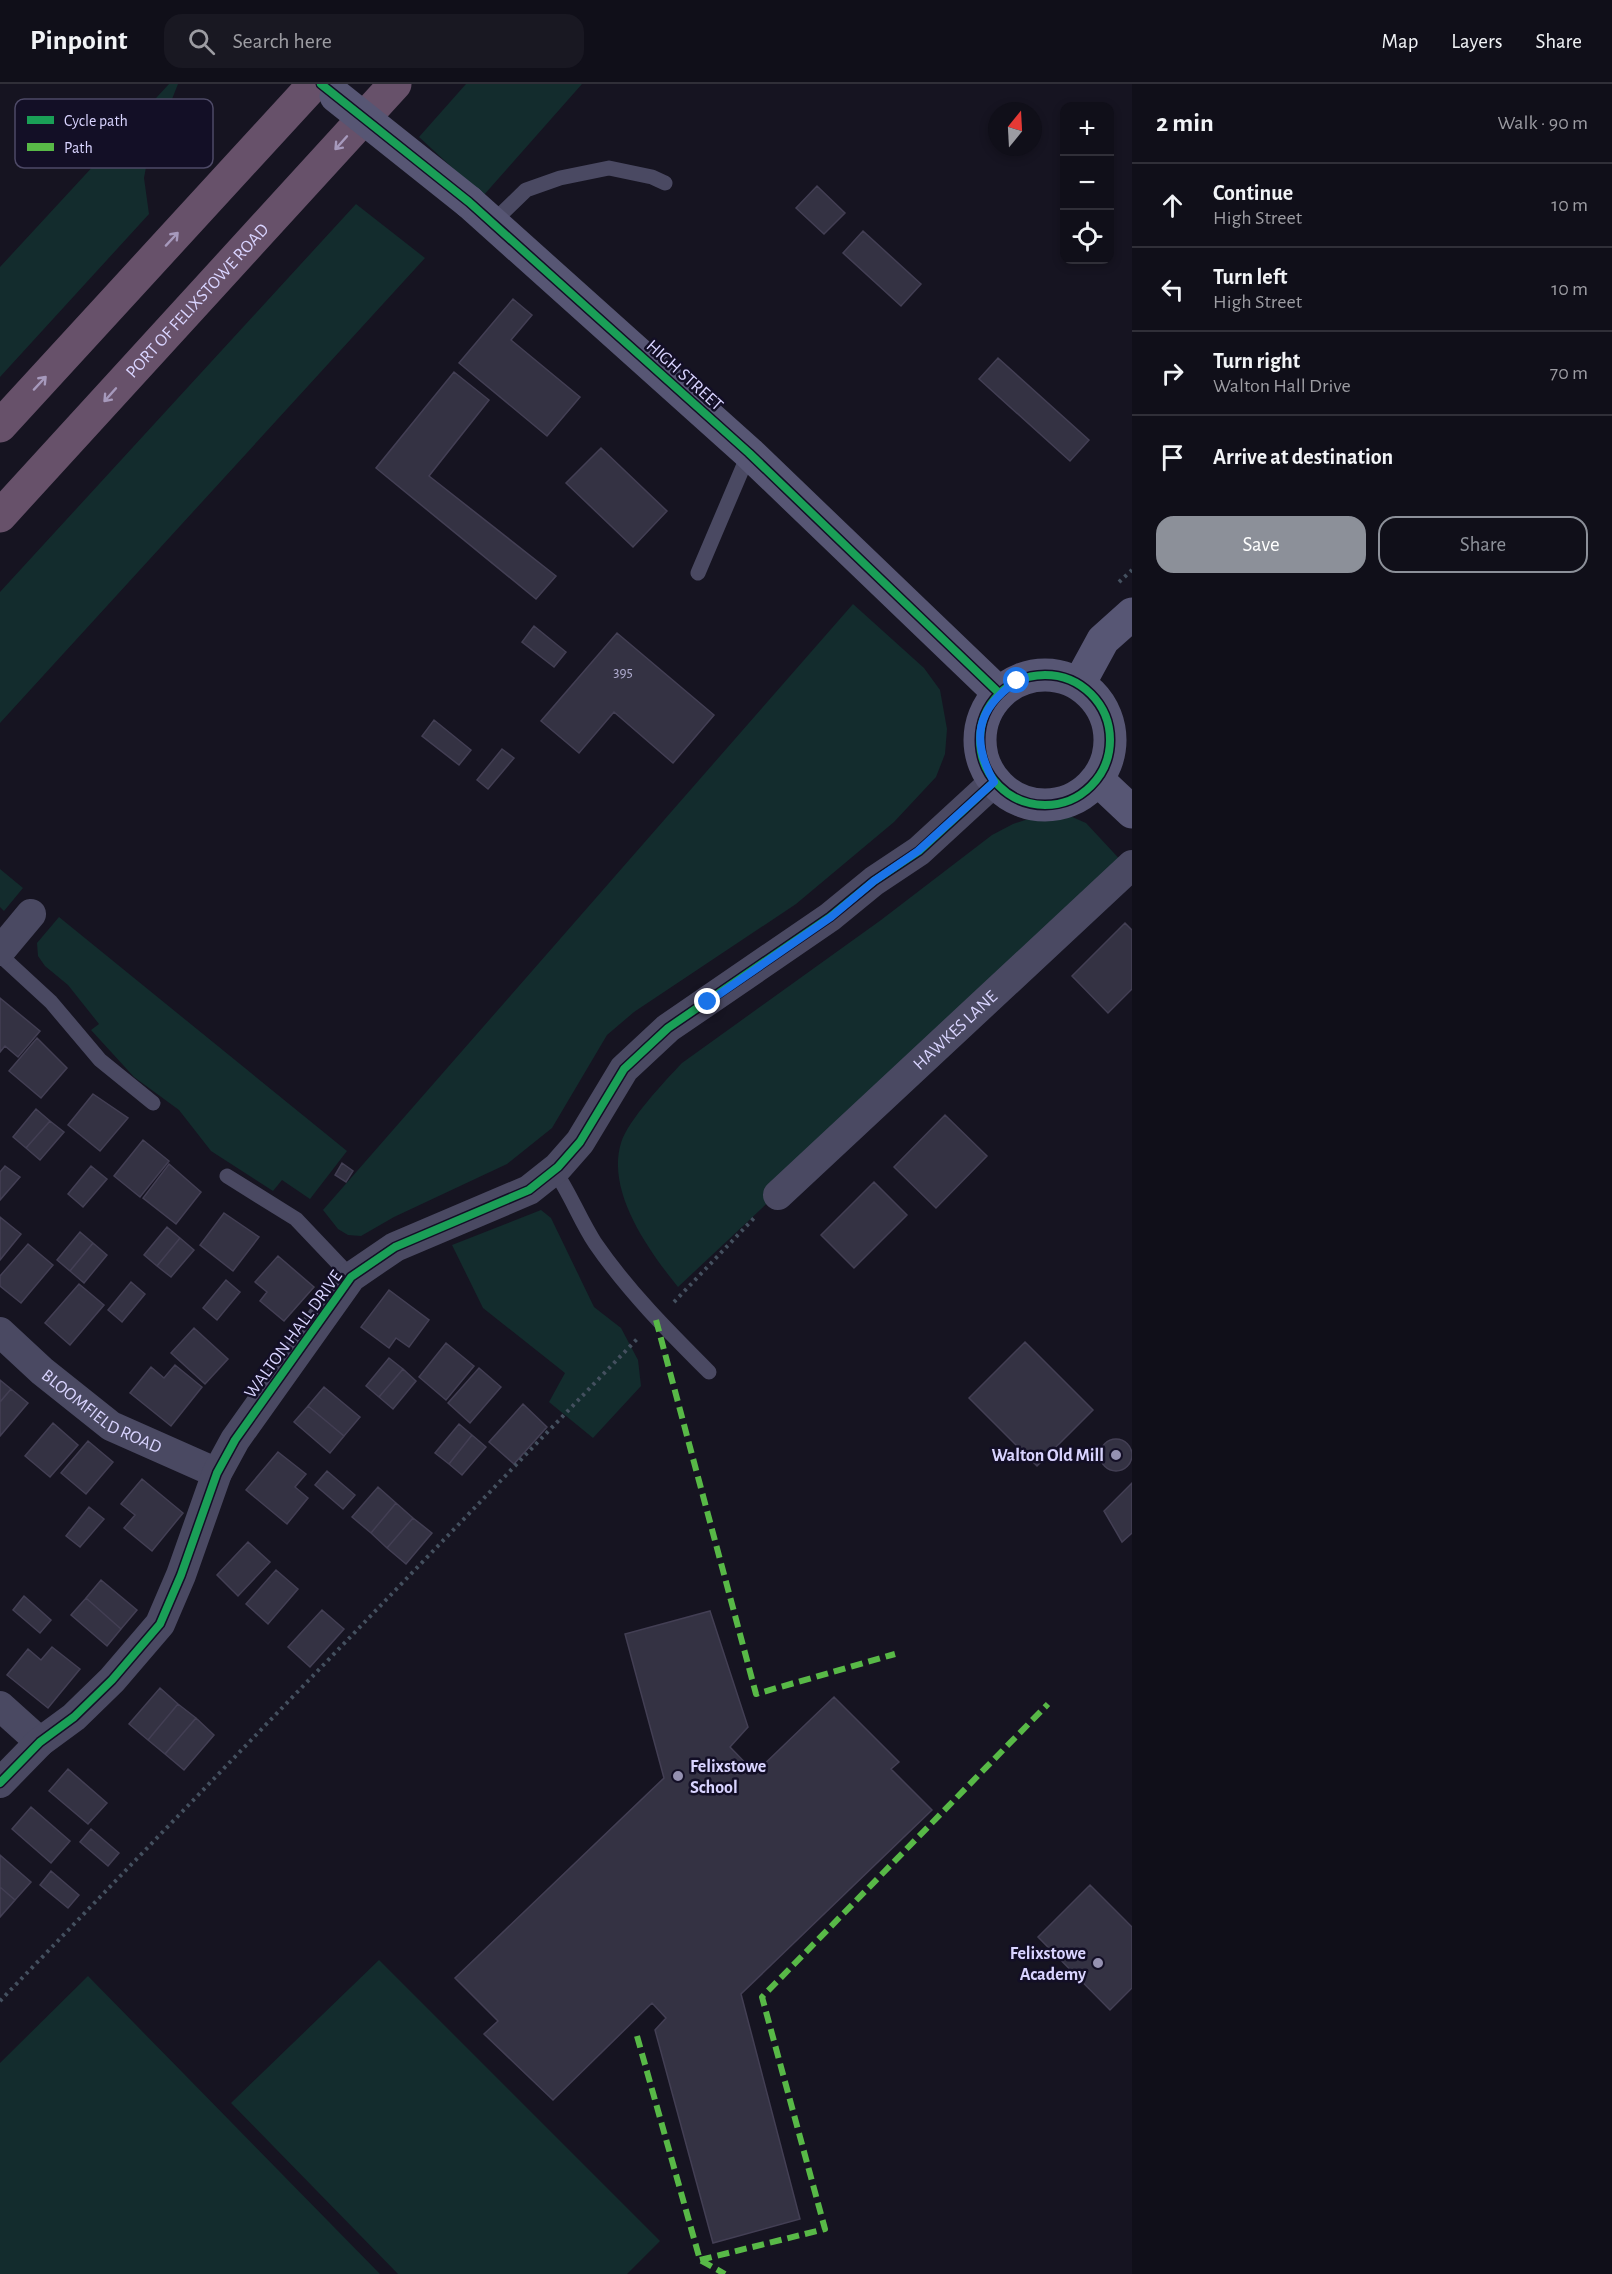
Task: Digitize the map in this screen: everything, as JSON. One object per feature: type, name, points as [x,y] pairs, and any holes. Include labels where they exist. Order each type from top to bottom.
[{"type":"highway","name":"PORT OF FELIXSTOWE ROAD","points":[[0,516],[395,84]]},
{"type":"highway","points":[[0,426],[324,88]]},
{"type":"street","name":"HIGH STREET","points":[[324,88],[481,213],[749,453],[999,693]]},
{"type":"street","points":[[1079,684],[1103,640],[1132,614]]},
{"type":"street","points":[[1038,675],[1059,676],[1079,684],[1096,698],[1106,718],[1110,739],[1107,760],[1097,779],[1074,797],[1046,805],[1026,803],[1009,795],[994,782],[984,764],[979,746],[984,717],[999,693],[1017,681],[1038,675]]},
{"type":"street","points":[[1097,779],[1132,812]]},
{"type":"street","name":"WALTON HALL DRIVE","points":[[0,1783],[40,1742],[74,1717],[112,1680],[160,1624],[181,1575],[217,1473],[235,1440],[351,1277],[395,1247],[529,1190],[554,1170],[580,1142],[610,1090],[644,1048],[668,1028],[831,917],[874,881],[918,851],[994,782]]},
{"type":"street","name":"HAWKES LANE","points":[[778,1195],[1132,865]]},
{"type":"street","points":[[0,953],[31,914]]},
{"type":"street","name":"BLOOMFIELD ROAD","points":[[0,1332],[42,1371],[111,1426],[217,1473]]},
{"type":"street","points":[[0,1706],[40,1742]]},
{"type":"lane","points":[[481,213],[526,190],[560,178],[609,168],[652,177],[665,183]]},
{"type":"lane","points":[[698,573],[749,453]]},
{"type":"lane","points":[[0,953],[51,1002],[100,1060],[153,1103]]},
{"type":"lane","points":[[554,1170],[568,1191],[593,1240],[629,1290],[709,1372]]},
{"type":"lane","points":[[227,1176],[296,1220],[351,1277]]},
{"type":"path","points":[[0,2001],[778,1195]]},
{"type":"green space","points":[[169,84],[178,84],[172,99],[155,99]]},
{"type":"green space","points":[[466,84],[582,84],[483,196],[419,137]]},
{"type":"green space","points":[[91,168],[146,168],[144,178],[149,214],[0,377],[0,267]]},
{"type":"green space","points":[[356,204],[425,258],[0,723],[0,592]]},
{"type":"green space","points":[[853,604],[924,668],[940,690],[947,729],[945,754],[936,777],[894,822],[796,904],[634,1012],[607,1035],[552,1128],[507,1164],[394,1217],[361,1236],[348,1235],[338,1229],[323,1210]]},
{"type":"green space","points":[[1056,810],[1086,823],[1126,866],[678,1287],[643,1239],[625,1201],[620,1181],[618,1162],[621,1143],[631,1123],[648,1101],[682,1063],[881,920],[992,835],[1013,824]]},
{"type":"green space","points":[[0,869],[23,888],[4,911],[0,907]]},
{"type":"green space","points":[[59,917],[347,1151],[310,1199],[282,1180],[273,1191],[211,1151],[179,1110],[134,1077],[91,1030],[99,1024],[68,985],[45,966],[38,956],[37,943]]},
{"type":"green space","points":[[541,1210],[551,1218],[594,1307],[621,1328],[638,1360],[641,1386],[593,1438],[549,1402],[565,1373],[483,1308],[452,1245]]},
{"type":"green space","points":[[379,1960],[660,2241],[627,2274],[398,2274],[231,2103]]},
{"type":"green space","points":[[88,1976],[380,2274],[0,2274],[0,2063]]},
{"type":"building","points":[[817,186],[845,213],[824,234],[796,208]]},
{"type":"building","points":[[863,231],[921,284],[901,306],[843,253]]},
{"type":"building","points":[[513,299],[532,315],[511,340],[580,397],[547,436],[459,363]]},
{"type":"building","points":[[998,358],[1089,440],[1070,461],[979,379]]},
{"type":"building","points":[[454,372],[489,400],[429,476],[556,576],[536,599],[376,468]]},
{"type":"building","points":[[601,448],[667,511],[633,547],[566,483]]},
{"type":"building","points":[[534,626],[566,652],[554,667],[522,642]]},
{"type":"building","points":[[617,633],[714,715],[673,763],[614,712],[579,753],[541,721]]},
{"type":"building","points":[[434,720],[471,750],[459,765],[422,736]]},
{"type":"building","points":[[502,749],[514,758],[488,789],[477,780]]},
{"type":"building","points":[[1125,923],[1132,930],[1132,989],[1108,1013],[1072,976]]},
{"type":"building","points":[[0,998],[40,1031],[18,1057],[5,1046],[0,1052]]},
{"type":"building","points":[[37,1038],[67,1068],[41,1098],[9,1071]]},
{"type":"building","points":[[93,1094],[128,1118],[100,1151],[68,1125]]},
{"type":"building","points":[[36,1109],[50,1121],[26,1148],[13,1137]]},
{"type":"building","points":[[945,1115],[987,1156],[936,1208],[894,1167]]},
{"type":"building","points":[[50,1121],[64,1132],[40,1160],[26,1148]]},
{"type":"building","points":[[143,1140],[169,1161],[140,1197],[114,1176]]},
{"type":"building","points":[[342,1163],[353,1171],[346,1182],[335,1175]]},
{"type":"building","points":[[169,1164],[201,1192],[176,1224],[143,1198]]},
{"type":"building","points":[[5,1166],[20,1177],[0,1200],[0,1172]]},
{"type":"building","points":[[91,1166],[107,1179],[83,1207],[68,1194]]},
{"type":"building","points":[[874,1182],[907,1215],[854,1268],[821,1235]]},
{"type":"building","points":[[224,1213],[259,1237],[233,1271],[200,1245]]},
{"type":"building","points":[[0,1217],[21,1234],[0,1260]]},
{"type":"building","points":[[167,1227],[180,1238],[157,1266],[144,1255]]},
{"type":"building","points":[[80,1232],[93,1243],[70,1271],[57,1260]]},
{"type":"building","points":[[180,1238],[194,1250],[171,1277],[157,1266]]},
{"type":"building","points":[[93,1243],[107,1255],[84,1283],[70,1271]]},
{"type":"building","points":[[28,1244],[53,1265],[21,1303],[0,1286],[0,1276]]},
{"type":"building","points":[[278,1256],[314,1287],[284,1321],[260,1301],[267,1292],[255,1282]]},
{"type":"building","points":[[226,1280],[240,1292],[217,1320],[203,1308]]},
{"type":"building","points":[[131,1282],[145,1294],[122,1322],[108,1310]]},
{"type":"building","points":[[79,1284],[104,1305],[70,1345],[45,1323]]},
{"type":"building","points":[[389,1290],[429,1320],[409,1347],[396,1338],[389,1348],[361,1327]]},
{"type":"building","points":[[194,1328],[228,1359],[205,1384],[171,1353]]},
{"type":"building","points":[[1025,1342],[1093,1410],[1037,1466],[969,1398]]},
{"type":"building","points":[[446,1343],[474,1366],[446,1400],[419,1377]]},
{"type":"building","points":[[389,1358],[403,1369],[379,1397],[366,1386]]},
{"type":"building","points":[[175,1365],[202,1387],[171,1426],[130,1393],[151,1367],[164,1378]]},
{"type":"building","points":[[479,1368],[501,1387],[470,1423],[448,1403]]},
{"type":"building","points":[[403,1369],[416,1381],[393,1409],[379,1397]]},
{"type":"building","points":[[0,1380],[11,1389],[0,1402]]},
{"type":"building","points":[[324,1387],[360,1417],[344,1436],[308,1406]]},
{"type":"building","points":[[11,1389],[28,1403],[0,1436],[0,1402]]},
{"type":"building","points":[[523,1404],[547,1427],[514,1464],[489,1442]]},
{"type":"building","points":[[308,1406],[344,1436],[330,1453],[294,1422]]},
{"type":"building","points":[[53,1423],[78,1445],[50,1477],[25,1456]]},
{"type":"building","points":[[459,1424],[472,1435],[449,1464],[435,1453]]},
{"type":"building","points":[[472,1435],[486,1447],[462,1475],[449,1464]]},
{"type":"building","name":"Walton Old Mill","points":[[1116,1439],[1127,1444],[1132,1455],[1127,1466],[1116,1471],[1105,1466],[1100,1455],[1105,1444]]},
{"type":"building","points":[[88,1441],[113,1462],[86,1494],[61,1473]]},
{"type":"building","points":[[278,1452],[306,1474],[295,1487],[308,1498],[287,1524],[246,1490]]},
{"type":"building","points":[[327,1471],[355,1495],[343,1509],[315,1485]]},
{"type":"building","points":[[142,1479],[183,1513],[152,1551],[124,1528],[135,1515],[121,1504]]},
{"type":"building","points":[[1132,1483],[1132,1533],[1122,1542],[1104,1511]]},
{"type":"building","points":[[378,1487],[396,1503],[371,1533],[352,1517]]},
{"type":"building","points":[[396,1503],[413,1518],[387,1548],[371,1533]]},
{"type":"building","points":[[89,1507],[104,1519],[80,1547],[66,1536]]},
{"type":"building","points":[[413,1518],[432,1533],[406,1564],[387,1548]]},
{"type":"building","points":[[248,1542],[270,1562],[238,1596],[217,1575]]},
{"type":"building","points":[[276,1570],[298,1589],[268,1624],[246,1604]]},
{"type":"building","points":[[101,1580],[137,1610],[121,1629],[86,1598]]},
{"type":"building","points":[[24,1596],[51,1620],[40,1633],[13,1610]]},
{"type":"building","points":[[86,1598],[121,1629],[107,1646],[71,1615]]},
{"type":"building","points":[[322,1610],[344,1629],[310,1667],[288,1647]]},
{"type":"building","name":"Felixstowe School","points":[[710,1611],[748,1727],[730,1747],[755,1773],[834,1697],[899,1762],[891,1769],[932,1810],[741,1994],[800,2219],[713,2243],[655,2030],[666,2018],[652,2003],[553,2100],[484,2034],[498,2021],[455,1978],[664,1778],[625,1634]]},
{"type":"building","points":[[52,1647],[80,1669],[48,1708],[7,1675],[28,1649],[41,1660]]},
{"type":"building","points":[[160,1688],[178,1704],[148,1740],[129,1724]]},
{"type":"building","points":[[178,1704],[196,1718],[165,1754],[148,1740]]},
{"type":"building","points":[[196,1718],[214,1735],[184,1770],[165,1754]]},
{"type":"building","points":[[68,1769],[107,1803],[88,1824],[49,1791]]},
{"type":"building","points":[[31,1807],[70,1841],[51,1863],[12,1829]]},
{"type":"building","points":[[91,1829],[119,1853],[108,1866],[80,1842]]},
{"type":"building","points":[[0,1855],[31,1882],[15,1900],[0,1887]]},
{"type":"building","points":[[51,1871],[79,1895],[68,1908],[40,1885]]},
{"type":"building","name":"Felixstowe Academy","points":[[1090,1885],[1132,1927],[1132,1988],[1110,2010],[1038,1937]]},
{"type":"building","points":[[0,1887],[15,1900],[0,1917]]},
{"type":"marked path","points":[[656,1320],[756,1694],[895,1654]]},
{"type":"marked path","points":[[700,2260],[825,2229],[762,1997],[1048,1704]]},
{"type":"marked path","points":[[637,2036],[700,2260],[725,2274]]},
{"type":"cycle path","points":[[321,84],[469,202],[749,453],[999,693]]},
{"type":"cycle path","points":[[1045,675],[1070,680],[1091,694],[1105,715],[1110,740],[1105,765],[1091,786],[1070,800],[1045,805],[1020,800],[999,786],[985,765],[980,740],[985,715],[999,694],[1020,680],[1045,675]]},
{"type":"cycle path","points":[[0,1783],[40,1742],[74,1717],[112,1680],[160,1624],[181,1575],[217,1473],[235,1440],[351,1277],[395,1247],[529,1190],[558,1167],[580,1142],[624,1069],[668,1028],[830,917],[874,881],[919,851],[994,782]]},
{"type":"place","name":"Walton Old Mill","points":[[1116,1455]]},
{"type":"place","name":"Felixstowe School","points":[[678,1776]]},
{"type":"place","name":"Felixstowe Academy","points":[[1098,1963]]},
{"type":"route","points":[[708,1002],[831,917],[874,881],[918,851],[994,782],[984,764],[979,746],[980,726],[987,708],[999,693],[1017,681]]}]
